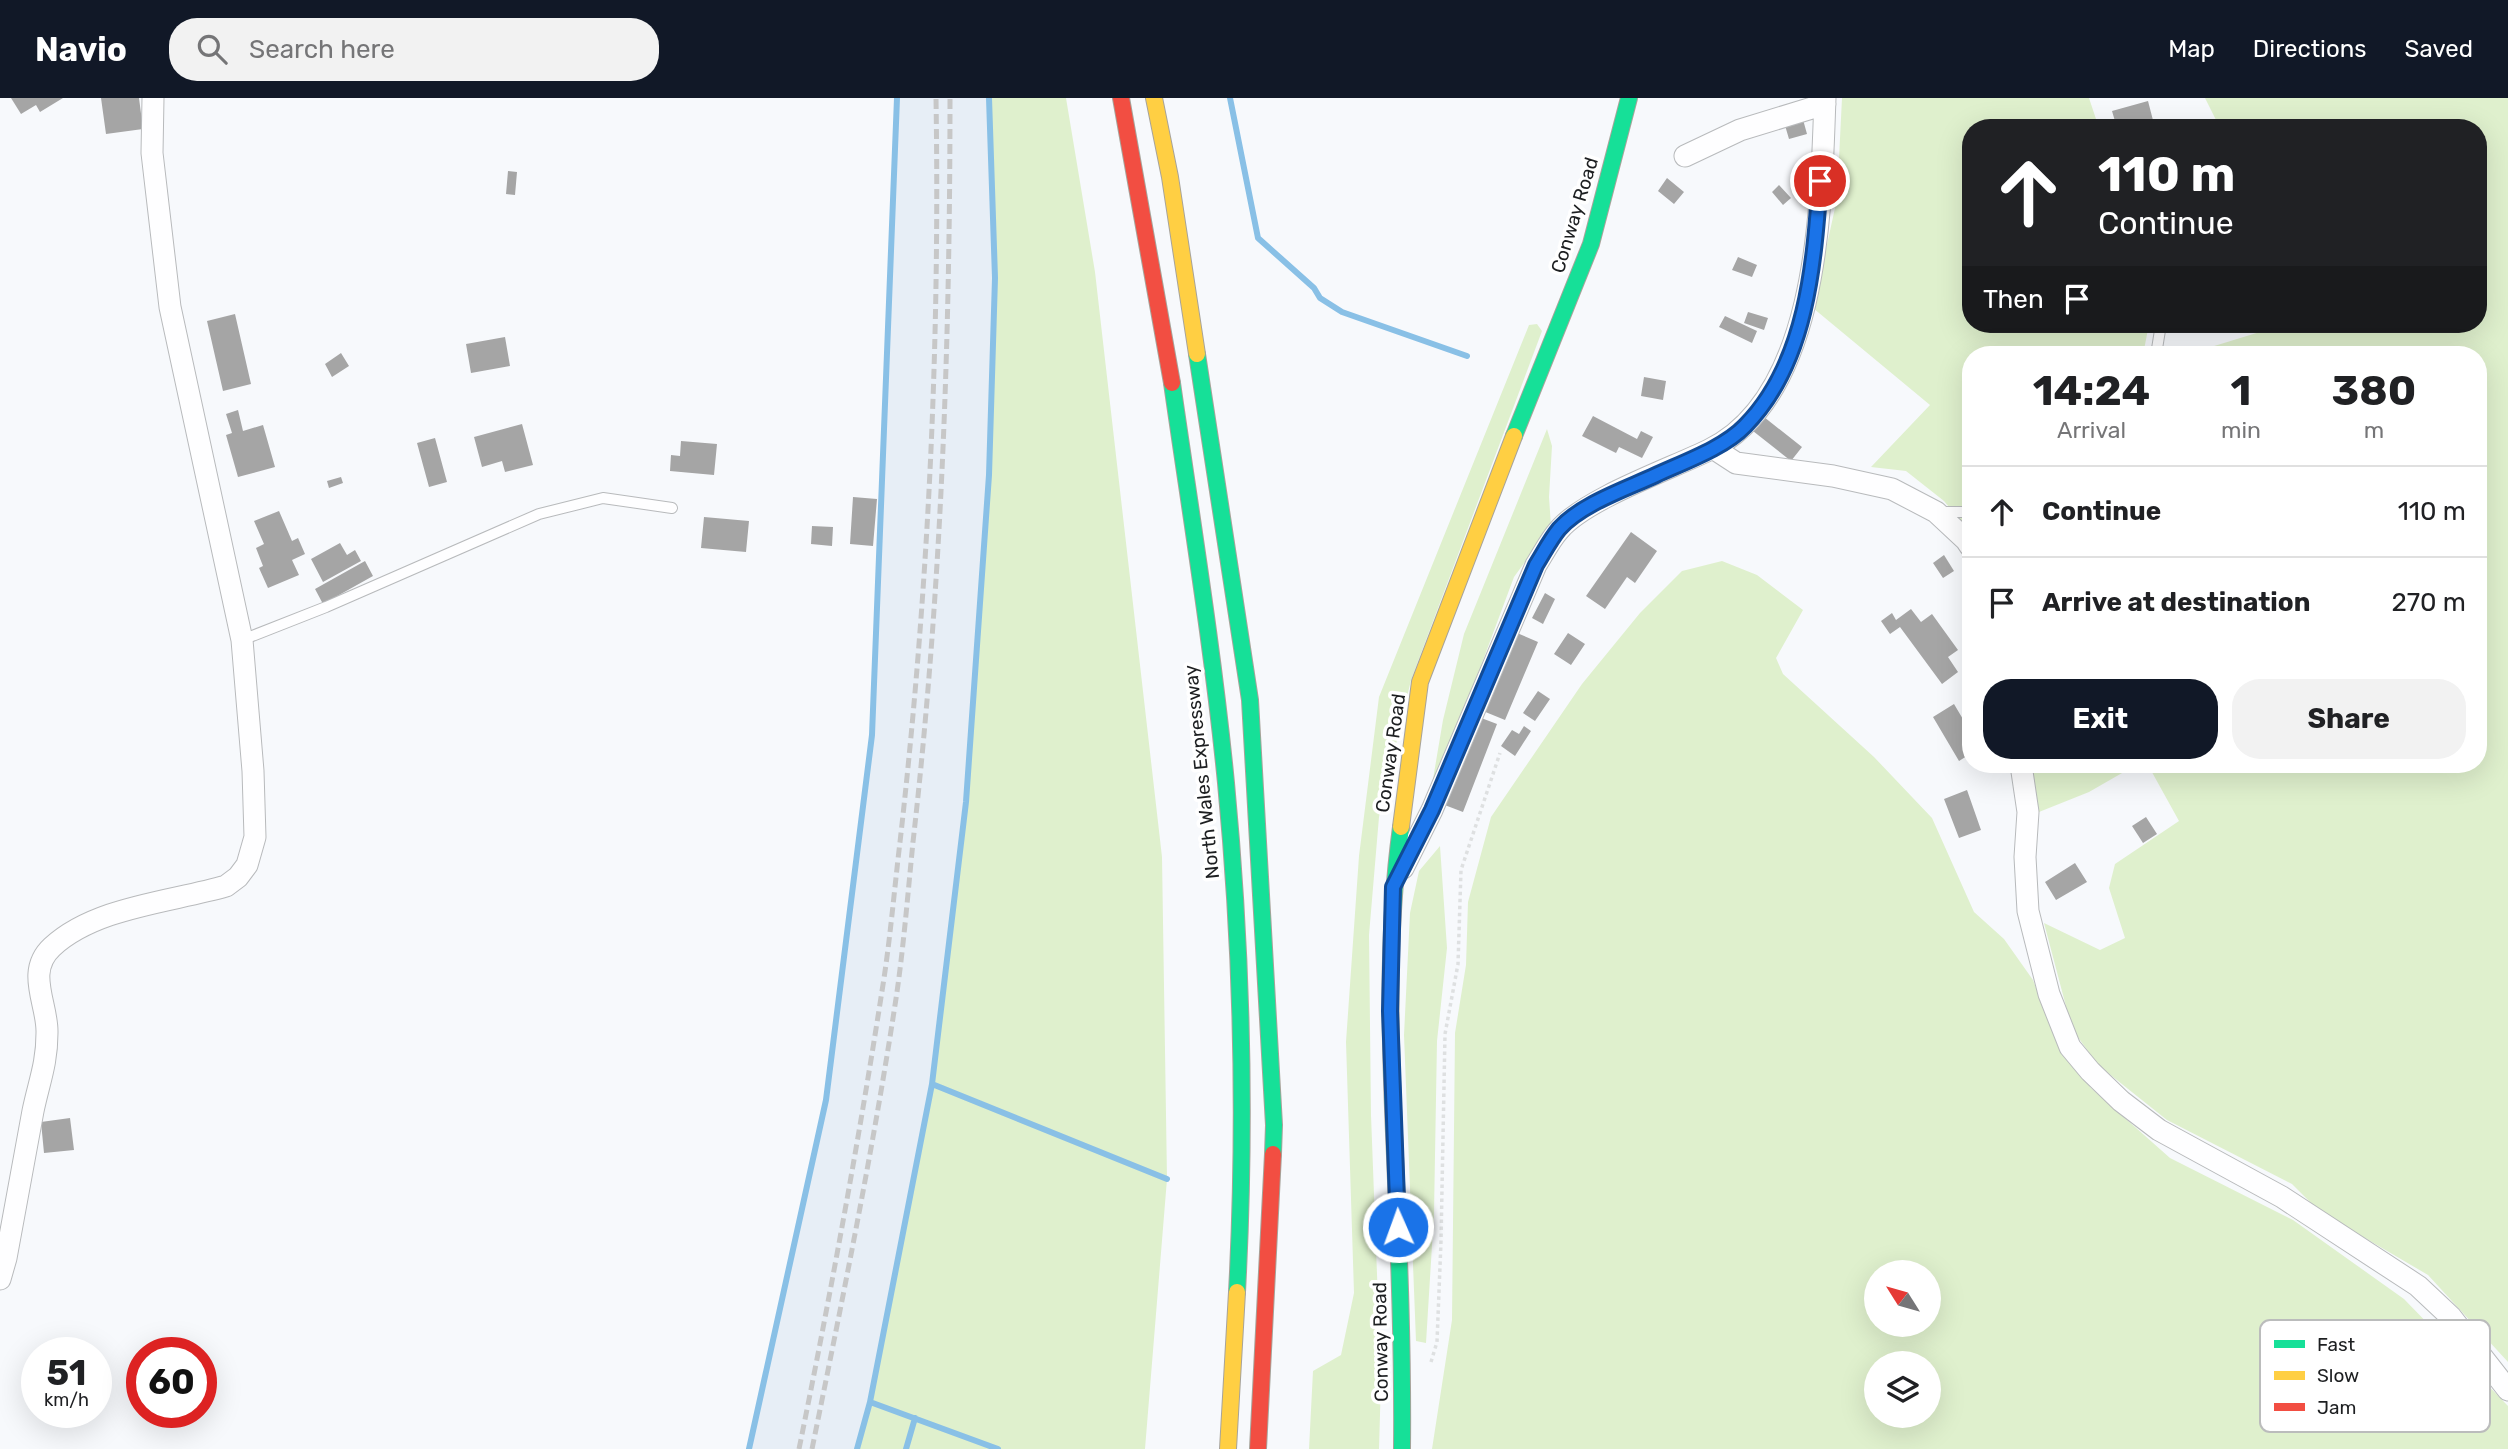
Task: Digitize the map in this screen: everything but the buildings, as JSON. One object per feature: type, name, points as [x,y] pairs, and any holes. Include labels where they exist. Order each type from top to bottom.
[{"type":"main road","name":"North Wales Expressway","points":[[1121,98],[1167,350],[1226,782],[1236,914],[1241,1057],[1239,1253],[1228,1449]]},
{"type":"main road","points":[[1154,98],[1170,177],[1250,700],[1274,1125],[1258,1449]]},
{"type":"main road","name":"Conway Road","points":[[1402,1449],[1403,1353],[1390,1011],[1393,887],[1420,682],[1496,481],[1591,244],[1629,98]]},
{"type":"street","points":[[0,1279],[34,1108],[46,1066],[48,1029],[38,988],[38,973],[43,960],[50,949],[68,934],[119,911],[226,886],[238,877],[247,865],[255,837],[253,771],[242,640],[170,307],[152,153],[153,98]]},
{"type":"street","points":[[1393,887],[1432,810],[1536,565],[1560,528],[1589,506],[1713,448],[1744,428],[1769,397],[1790,356],[1805,305],[1817,219],[1825,101],[1740,130],[1685,156]]},
{"type":"street","points":[[1713,448],[1736,463],[1833,476],[1892,489],[1936,512],[1962,536]]},
{"type":"street","points":[[2022,773],[2028,812],[2025,858],[2028,911],[2049,994],[2070,1047],[2121,1101],[2159,1130],[2282,1197],[2418,1286],[2453,1320]]},
{"type":"street","points":[[2490,1367],[2508,1390]]},
{"type":"lane","points":[[242,640],[326,607],[540,514],[603,498],[672,508]]},
{"type":"lane","points":[[1936,512],[1962,512]]},
{"type":"path","points":[[1431,1365],[1437,1342],[1445,1034],[1458,964],[1461,870],[1500,753]]},
{"type":"shaded area","points":[[897,98],[989,98],[995,278],[989,475],[966,802],[932,1084],[870,1401],[857,1449],[750,1449],[826,1100],[872,735]]},
{"type":"green space","points":[[989,98],[1066,98],[1095,272],[1162,857],[1167,1179],[1145,1449],[858,1449],[870,1401],[932,1084],[966,802],[989,475],[995,278]]},
{"type":"green space","points":[[1842,98],[2089,98],[2096,119],[1962,119],[1962,333],[2147,333],[2145,346],[1962,346],[1962,522],[1944,501],[1906,471],[1871,467],[1930,405],[1813,308],[1837,199]]},
{"type":"green space","points":[[2205,98],[2508,98],[2508,1362],[2490,1342],[2490,1320],[2469,1320],[2428,1275],[2319,1211],[2292,1184],[2167,1120],[2098,1065],[2072,1029],[2044,923],[2100,950],[2125,938],[2109,888],[2115,864],[2179,821],[2152,773],[2487,773],[2487,346],[2214,346],[2256,333],[2487,333],[2487,119],[2216,119]]},
{"type":"green space","points":[[1537,324],[1542,331],[1411,680],[1379,817],[1369,935],[1371,1115],[1381,1380],[1379,1449],[1309,1449],[1313,1371],[1341,1355],[1354,1293],[1346,1042],[1359,856],[1379,697],[1529,325]]},
{"type":"green space","points":[[1547,429],[1552,446],[1549,497],[1551,526],[1514,577],[1454,738],[1432,785],[1443,720],[1464,634]]},
{"type":"green space","points":[[1722,561],[1757,575],[1803,610],[1776,658],[1783,674],[1874,757],[1932,818],[1974,912],[2004,939],[2033,980],[2058,1045],[2091,1088],[2170,1158],[2293,1220],[2404,1299],[2424,1320],[2260,1320],[2260,1432],[2490,1432],[2490,1387],[2508,1406],[2508,1449],[1432,1449],[1452,1320],[1455,1033],[1466,965],[1468,902],[1491,817],[1582,684],[1640,613],[1682,571]]},
{"type":"green space","points":[[2032,773],[2122,773],[2089,792],[2039,812]]},
{"type":"green space","points":[[1440,846],[1447,948],[1437,1041],[1434,1213],[1426,1343],[1416,1341],[1404,1035],[1410,913],[1419,871]]},
{"type":"waterway","points":[[749,1449],[826,1100],[872,735],[897,98]]},
{"type":"waterway","points":[[857,1449],[870,1402],[932,1084],[966,802],[989,475],[995,278],[989,98]]},
{"type":"waterway","points":[[1230,98],[1258,238],[1314,288],[1320,298],[1342,312],[1467,356]]},
{"type":"waterway","points":[[932,1084],[1167,1179]]},
{"type":"waterway","points":[[870,1402],[998,1449]]},
{"type":"waterway","points":[[906,1449],[915,1418]]},
{"type":"railway","points":[[799,1449],[843,1221],[882,991],[910,749],[925,564],[934,378],[936,98]]},
{"type":"railway","points":[[812,1449],[878,1107],[906,917],[931,656],[942,470],[950,98]]},
{"type":"traffic: fast","points":[[1514,436],[1591,244],[1629,98]]},
{"type":"traffic: fast","points":[[1197,354],[1250,700],[1274,1125],[1273,1154]]},
{"type":"traffic: fast","points":[[1172,383],[1215,683],[1236,910],[1242,1101],[1237,1292]]},
{"type":"traffic: fast","points":[[1401,827],[1393,909],[1390,991],[1402,1449]]},
{"type":"traffic: slow","points":[[1154,98],[1170,177],[1197,354]]},
{"type":"traffic: slow","points":[[1401,827],[1420,682],[1514,436]]},
{"type":"traffic: slow","points":[[1228,1449],[1237,1292]]},
{"type":"traffic: jam","points":[[1121,98],[1172,383]]},
{"type":"traffic: jam","points":[[1258,1449],[1273,1154]]},
{"type":"route","points":[[1398,1227],[1390,1011],[1393,887],[1432,810],[1536,565],[1560,528],[1589,506],[1713,448],[1744,428],[1769,397],[1790,356],[1805,305],[1820,181]]}]
